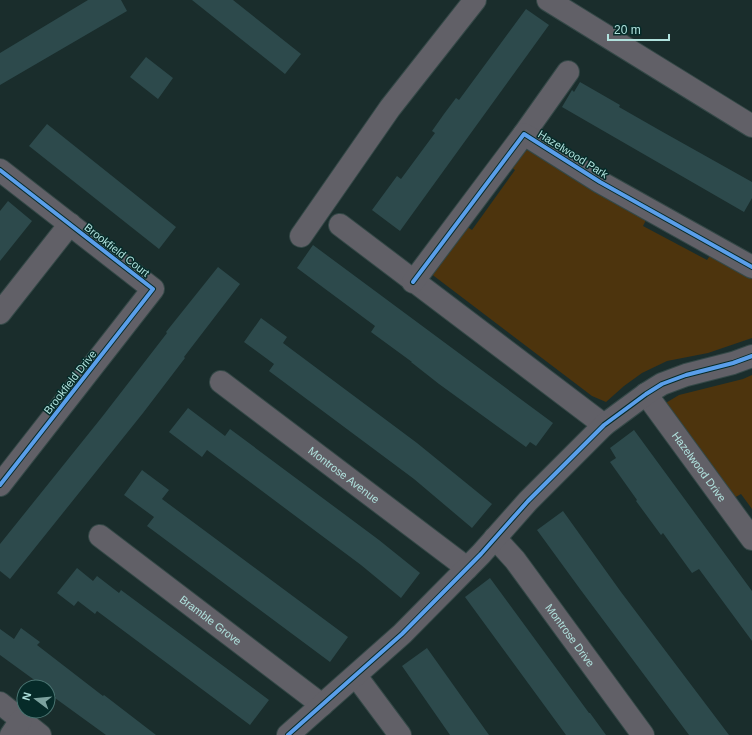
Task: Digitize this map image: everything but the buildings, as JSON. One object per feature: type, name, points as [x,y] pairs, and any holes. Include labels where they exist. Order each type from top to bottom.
[{"type":"street","points":[[300,236],[390,108],[475,0]]},
{"type":"street","points":[[548,0],[752,126]]},
{"type":"street","name":"Hazelwood Park","points":[[414,282],[568,72]]},
{"type":"street","name":"Hazelwood Park","points":[[524,134],[600,182],[752,267]]},
{"type":"street","points":[[0,170],[70,224]]},
{"type":"street","name":"Brookfield Court","points":[[0,313],[70,224],[153,290]]},
{"type":"street","points":[[340,225],[604,425]]},
{"type":"street","name":"Brookfield Drive","points":[[4,471],[153,290]]},
{"type":"street","points":[[288,735],[402,634],[467,568],[528,501],[604,425],[662,384],[686,375],[733,363],[752,356]]},
{"type":"street","name":"Montrose Avenue","points":[[220,382],[467,568]]},
{"type":"street","name":"Hazelwood Drive","points":[[646,394],[752,539]]},
{"type":"street","name":"Bramble Grove","points":[[100,536],[322,705]]},
{"type":"street","name":"Montrose Drive","points":[[495,538],[515,560],[643,735]]},
{"type":"street","points":[[356,676],[400,735]]},
{"type":"street","points":[[0,703],[16,728],[40,735]]},
{"type":"shaded area","points":[[528,150],[646,220],[643,226],[707,260],[711,254],[752,277],[752,338],[708,353],[667,361],[642,373],[606,402],[592,396],[430,273],[466,226],[472,230],[515,170],[511,167],[521,152]]},
{"type":"shaded area","points":[[752,375],[752,509],[741,494],[734,498],[664,404],[679,395],[743,379]]},
{"type":"cycle path","points":[[413,282],[524,134],[600,182],[752,267]]},
{"type":"cycle path","points":[[0,170],[153,289],[0,485]]},
{"type":"cycle path","points":[[288,735],[402,634],[481,554],[528,501],[604,425],[662,384],[686,375],[733,363],[752,356]]}]
